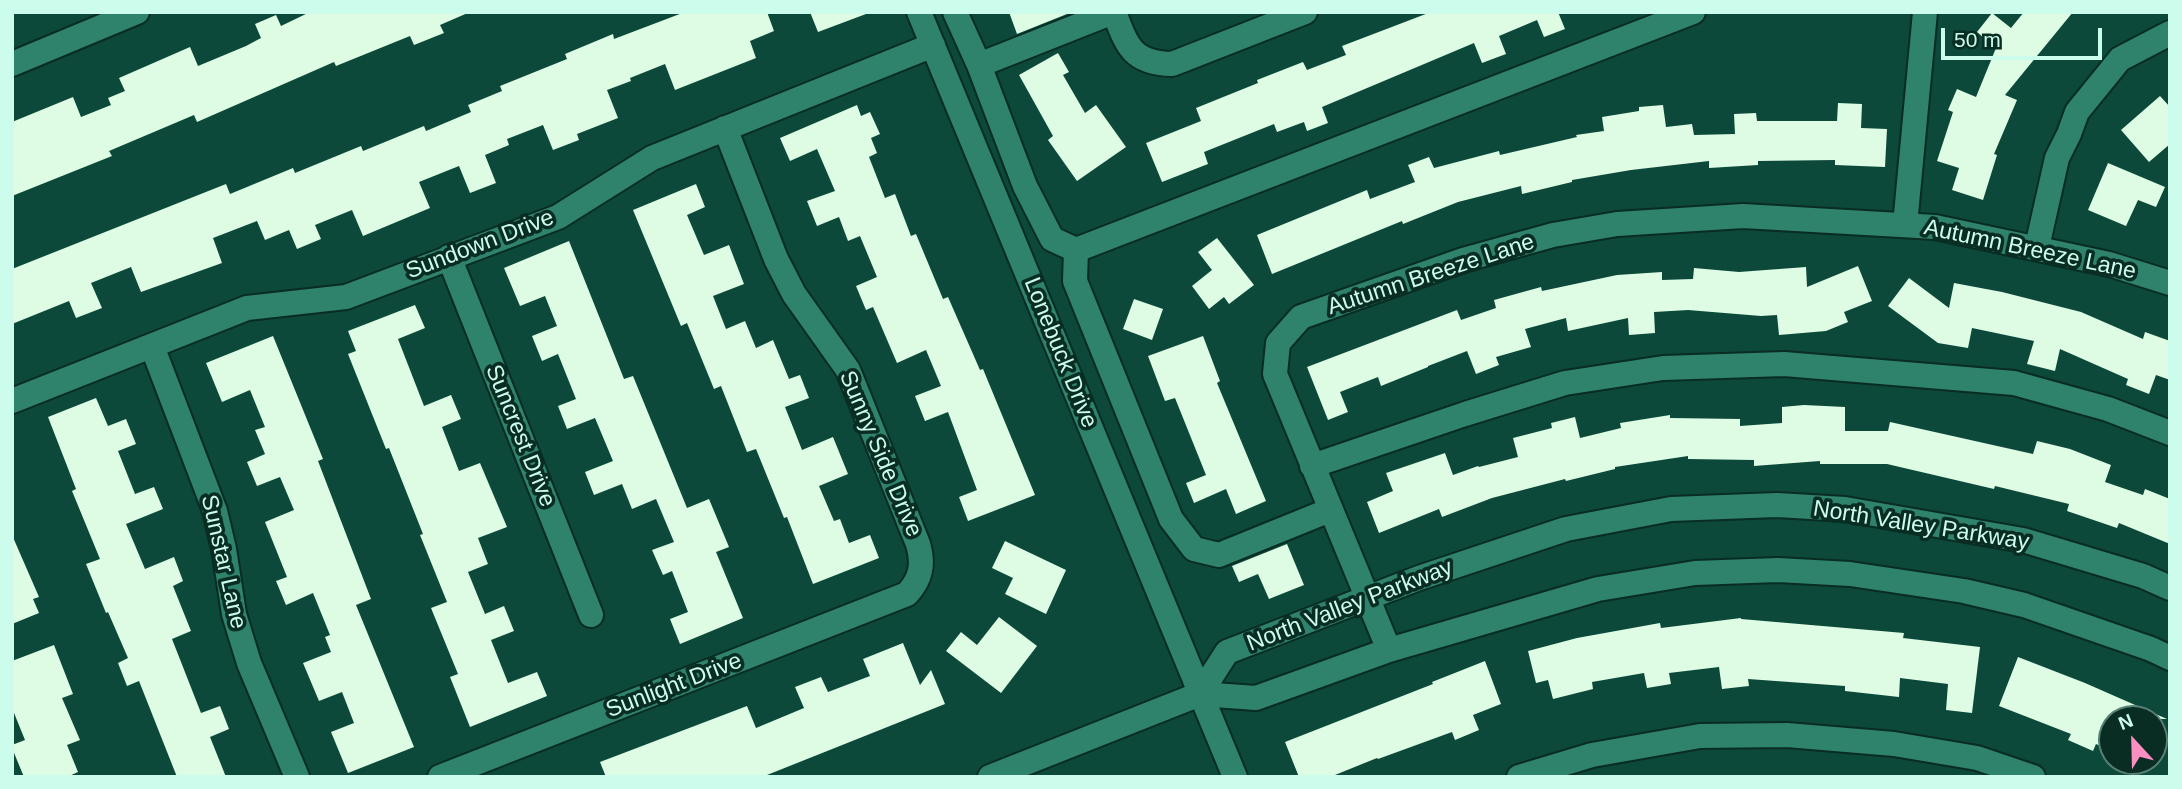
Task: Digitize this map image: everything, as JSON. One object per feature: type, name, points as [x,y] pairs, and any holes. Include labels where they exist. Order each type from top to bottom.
[{"type":"street","points":[[12,64],[136,12]]},
{"type":"street","name":"Lonebuck Drive","points":[[919,12],[1235,777]]},
{"type":"street","points":[[955,12],[979,65],[1024,186],[1052,239],[1076,250],[1693,12]]},
{"type":"street","points":[[979,65],[1114,12],[1128,46],[1141,59],[1156,64],[1172,64],[1305,12]]},
{"type":"street","points":[[1905,225],[1925,12]]},
{"type":"street","points":[[2038,247],[2057,158],[2077,112],[2120,60],[2170,33]]},
{"type":"street","name":"Sundown Drive","points":[[12,401],[247,308],[346,297],[558,216],[652,158],[933,44]]},
{"type":"street","name":"Sunny Side Drive","points":[[725,128],[776,259],[794,293],[848,370],[918,544],[922,558],[921,570],[917,583],[907,594]]},
{"type":"street","name":"Autumn Breeze Lane","points":[[1389,650],[1275,374],[1278,343],[1301,317],[1462,260],[1553,235],[1617,225],[1743,216],[1935,227],[2038,247],[2109,264],[2170,283]]},
{"type":"street","points":[[1076,250],[1074,281],[1171,519],[1194,549],[1219,555],[1330,510]]},
{"type":"street","name":"Suncrest Drive","points":[[449,257],[591,615]]},
{"type":"street","name":"Sunstar Lane","points":[[152,346],[215,511],[234,614],[248,663],[297,777]]},
{"type":"street","points":[[1312,466],[1565,383],[1676,368],[1784,364],[2014,383],[2108,409],[2170,433]]},
{"type":"street","name":"North Valley Parkway","points":[[1200,694],[1227,652],[1419,578],[1566,529],[1671,509],[1777,505],[1845,509],[2023,540],[2143,576],[2170,588]]},
{"type":"street","points":[[990,777],[1200,694],[1255,698],[1389,650],[1598,589],[1695,573],[1778,570],[1850,574],[1964,591],[2024,605],[2170,658]]},
{"type":"street","name":"Sunlight Drive","points":[[440,777],[466,772],[907,594]]},
{"type":"street","points":[[1519,777],[1592,755],[1700,736],[1787,735],[1894,744],[1977,758],[2033,777]]},
{"type":"building","points":[[310,12],[470,12],[440,25],[444,33],[414,45],[410,36],[336,66],[334,62],[197,122],[194,115],[109,151],[112,156],[12,196],[12,122],[73,97],[81,117],[111,105],[108,98],[125,91],[119,78],[190,47],[198,66],[261,38],[255,24],[276,15],[281,26]]},
{"type":"building","points":[[685,12],[767,12],[774,31],[750,41],[756,58],[675,90],[665,64],[607,90],[618,118],[577,134],[579,140],[553,150],[543,125],[507,139],[509,145],[485,155],[496,183],[470,193],[459,166],[419,182],[430,208],[363,236],[352,210],[315,225],[321,239],[297,249],[289,230],[265,240],[257,221],[213,238],[222,263],[141,292],[131,267],[91,283],[102,308],[76,318],[69,301],[12,324],[12,269],[226,184],[230,194],[293,168],[295,173],[361,146],[363,151],[424,126],[426,131],[471,112],[468,105],[502,91],[500,86],[567,59],[565,54],[613,34],[614,39]]},
{"type":"building","points":[[810,12],[866,12],[866,14],[818,32]]},
{"type":"building","points":[[1009,12],[1072,12],[1017,34]]},
{"type":"building","points":[[1431,12],[1558,12],[1565,29],[1544,37],[1537,20],[1499,36],[1506,54],[1482,63],[1474,43],[1322,107],[1328,123],[1307,131],[1304,122],[1277,132],[1274,124],[1204,152],[1208,164],[1162,182],[1146,143],[1201,121],[1196,108],[1303,62],[1307,70],[1346,55],[1342,46]]},
{"type":"building","points":[[2024,12],[2073,12],[2005,95],[2017,100],[1994,154],[1997,155],[1983,200],[1952,190],[1959,168],[1937,161],[1953,112],[1948,110],[1957,89],[1976,97],[1996,48],[1977,32],[1992,13],[2011,28]]},
{"type":"building","points":[[1058,53],[1069,72],[1063,75],[1085,113],[1096,105],[1126,147],[1077,181],[1048,140],[1053,136],[1019,75]]},
{"type":"building","points":[[2160,96],[2170,107],[2170,144],[2149,162],[2121,130]]},
{"type":"building","points":[[1838,103],[1862,104],[1861,128],[1887,129],[1885,167],[1835,165],[1835,160],[1758,161],[1758,165],[1709,168],[1709,161],[1572,180],[1522,194],[1521,186],[1458,202],[1403,224],[1402,221],[1272,274],[1257,235],[1367,190],[1370,199],[1415,182],[1408,165],[1429,157],[1434,168],[1499,151],[1500,155],[1577,137],[1576,135],[1604,131],[1602,117],[1639,111],[1639,107],[1663,105],[1666,127],[1692,124],[1694,135],[1735,134],[1734,114],[1756,113],[1757,121],[1837,121]]},
{"type":"building","points":[[857,105],[861,116],[870,112],[880,134],[871,138],[877,153],[869,157],[885,198],[895,194],[911,236],[916,234],[943,299],[948,297],[980,370],[983,369],[1035,495],[968,521],[959,497],[977,490],[948,412],[925,421],[915,396],[941,386],[926,350],[897,363],[873,307],[866,310],[856,286],[877,277],[860,236],[848,241],[839,217],[817,226],[807,201],[835,191],[817,149],[790,161],[780,138]]},
{"type":"building","points":[[2108,163],[2165,187],[2156,207],[2138,200],[2126,226],[2088,210]]},
{"type":"building","points":[[696,184],[705,207],[687,215],[704,255],[729,245],[744,284],[713,296],[726,329],[745,321],[756,348],[773,340],[789,379],[800,375],[809,398],[785,407],[802,450],[833,437],[848,474],[819,486],[834,521],[840,519],[849,543],[870,535],[879,558],[813,584],[787,517],[784,518],[756,449],[747,452],[721,386],[714,389],[687,323],[681,326],[633,210]]},
{"type":"building","points":[[1217,238],[1254,285],[1229,304],[1224,297],[1209,309],[1192,286],[1212,270],[1198,252]]},
{"type":"building","points":[[569,241],[624,379],[633,376],[687,508],[709,499],[729,547],[716,552],[743,618],[680,644],[670,619],[688,612],[672,571],[663,575],[652,550],[674,542],[656,499],[632,509],[622,484],[594,495],[585,472],[613,461],[595,418],[567,429],[558,406],[576,399],[558,354],[542,361],[532,336],[557,326],[545,296],[520,306],[504,268]]},
{"type":"building","points":[[1858,266],[1872,301],[1844,312],[1848,322],[1826,331],[1779,335],[1777,315],[1688,310],[1654,312],[1655,333],[1629,335],[1628,318],[1568,331],[1566,318],[1525,329],[1531,347],[1496,357],[1499,365],[1476,374],[1467,351],[1381,386],[1378,377],[1340,392],[1348,412],[1328,420],[1307,367],[1457,310],[1461,320],[1496,308],[1494,300],[1541,287],[1542,291],[1617,275],[1662,272],[1662,280],[1693,279],[1694,268],[1739,272],[1806,267],[1807,287]]},
{"type":"building","points":[[1909,278],[1949,308],[1954,283],[2081,312],[2143,339],[2145,332],[2170,341],[2170,380],[2156,375],[2149,394],[2126,385],[2128,379],[2060,349],[2055,371],[2027,364],[2034,341],[1972,328],[1968,348],[1938,343],[1888,306]]},
{"type":"building","points":[[1134,299],[1163,309],[1152,340],[1123,329]]},
{"type":"building","points":[[415,305],[425,328],[398,339],[424,406],[451,395],[461,419],[442,427],[459,471],[480,463],[507,527],[478,538],[488,564],[468,572],[485,614],[504,606],[514,631],[491,640],[508,683],[537,672],[547,696],[470,727],[450,677],[458,674],[431,608],[447,602],[389,448],[386,449],[348,354],[356,351],[348,331]]},
{"type":"building","points":[[273,336],[323,459],[318,461],[371,599],[356,605],[414,747],[348,773],[331,732],[354,723],[342,692],[319,701],[303,663],[331,652],[325,637],[330,635],[313,593],[286,605],[276,581],[287,577],[265,522],[294,510],[280,477],[257,486],[247,462],[265,454],[255,430],[265,427],[250,390],[222,402],[206,363]]},
{"type":"building","points":[[1203,336],[1220,381],[1217,383],[1266,501],[1236,514],[1226,489],[1194,503],[1186,483],[1206,475],[1175,398],[1165,401],[1148,356]]},
{"type":"building","points":[[96,398],[108,426],[126,419],[136,444],[118,451],[135,494],[154,487],[163,509],[126,524],[145,569],[174,557],[183,581],[173,586],[191,631],[172,639],[201,713],[220,706],[229,729],[210,737],[226,777],[177,777],[139,681],[127,686],[118,663],[128,658],[86,564],[100,559],[72,491],[76,489],[48,417]]},
{"type":"building","points":[[1782,407],[1845,407],[1845,431],[1888,431],[1890,422],[2033,454],[2037,441],[2070,449],[2111,465],[2105,482],[2143,495],[2145,489],[2170,499],[2170,544],[2119,523],[2117,528],[2067,511],[2069,504],[1887,464],[1820,464],[1820,461],[1754,466],[1754,460],[1688,459],[1688,456],[1615,467],[1566,481],[1565,479],[1492,498],[1442,517],[1439,509],[1379,533],[1367,502],[1393,491],[1386,473],[1445,453],[1453,475],[1518,457],[1513,438],[1552,428],[1551,423],[1575,417],[1580,438],[1621,428],[1620,423],[1670,415],[1670,418],[1740,419],[1740,426],[1782,423]]},
{"type":"building","points":[[12,535],[39,597],[33,599],[39,613],[12,624]]},
{"type":"building","points":[[1005,541],[1066,570],[1046,614],[1005,594],[1013,578],[992,568]]},
{"type":"building","points":[[1287,544],[1304,585],[1269,599],[1258,574],[1239,582],[1232,566]]},
{"type":"building","points":[[999,617],[1037,646],[1001,693],[946,651],[961,632],[977,645]]},
{"type":"building","points":[[1741,618],[1904,633],[1903,638],[1980,647],[1972,713],[1946,710],[1948,684],[1900,678],[1899,697],[1845,691],[1845,686],[1748,679],[1749,686],[1722,689],[1719,667],[1669,673],[1671,684],[1647,688],[1644,673],[1592,682],[1593,689],[1553,699],[1548,680],[1536,683],[1528,651],[1577,638],[1660,623],[1661,628]]},
{"type":"building","points":[[903,643],[920,685],[931,670],[945,704],[762,777],[606,777],[600,762],[747,706],[756,728],[804,708],[795,687],[821,677],[828,692],[870,676],[863,659]]},
{"type":"building","points":[[54,645],[73,694],[62,698],[80,740],[67,745],[78,772],[67,777],[24,777],[12,748],[12,745],[25,740],[12,708],[12,661]]},
{"type":"building","points":[[2018,657],[2135,705],[2098,705],[2098,745],[2096,744],[2093,751],[2068,740],[2071,734],[1999,706]]},
{"type":"building","points":[[1485,661],[1501,704],[1473,715],[1479,730],[1455,740],[1452,732],[1330,777],[1299,777],[1285,742]]}]
